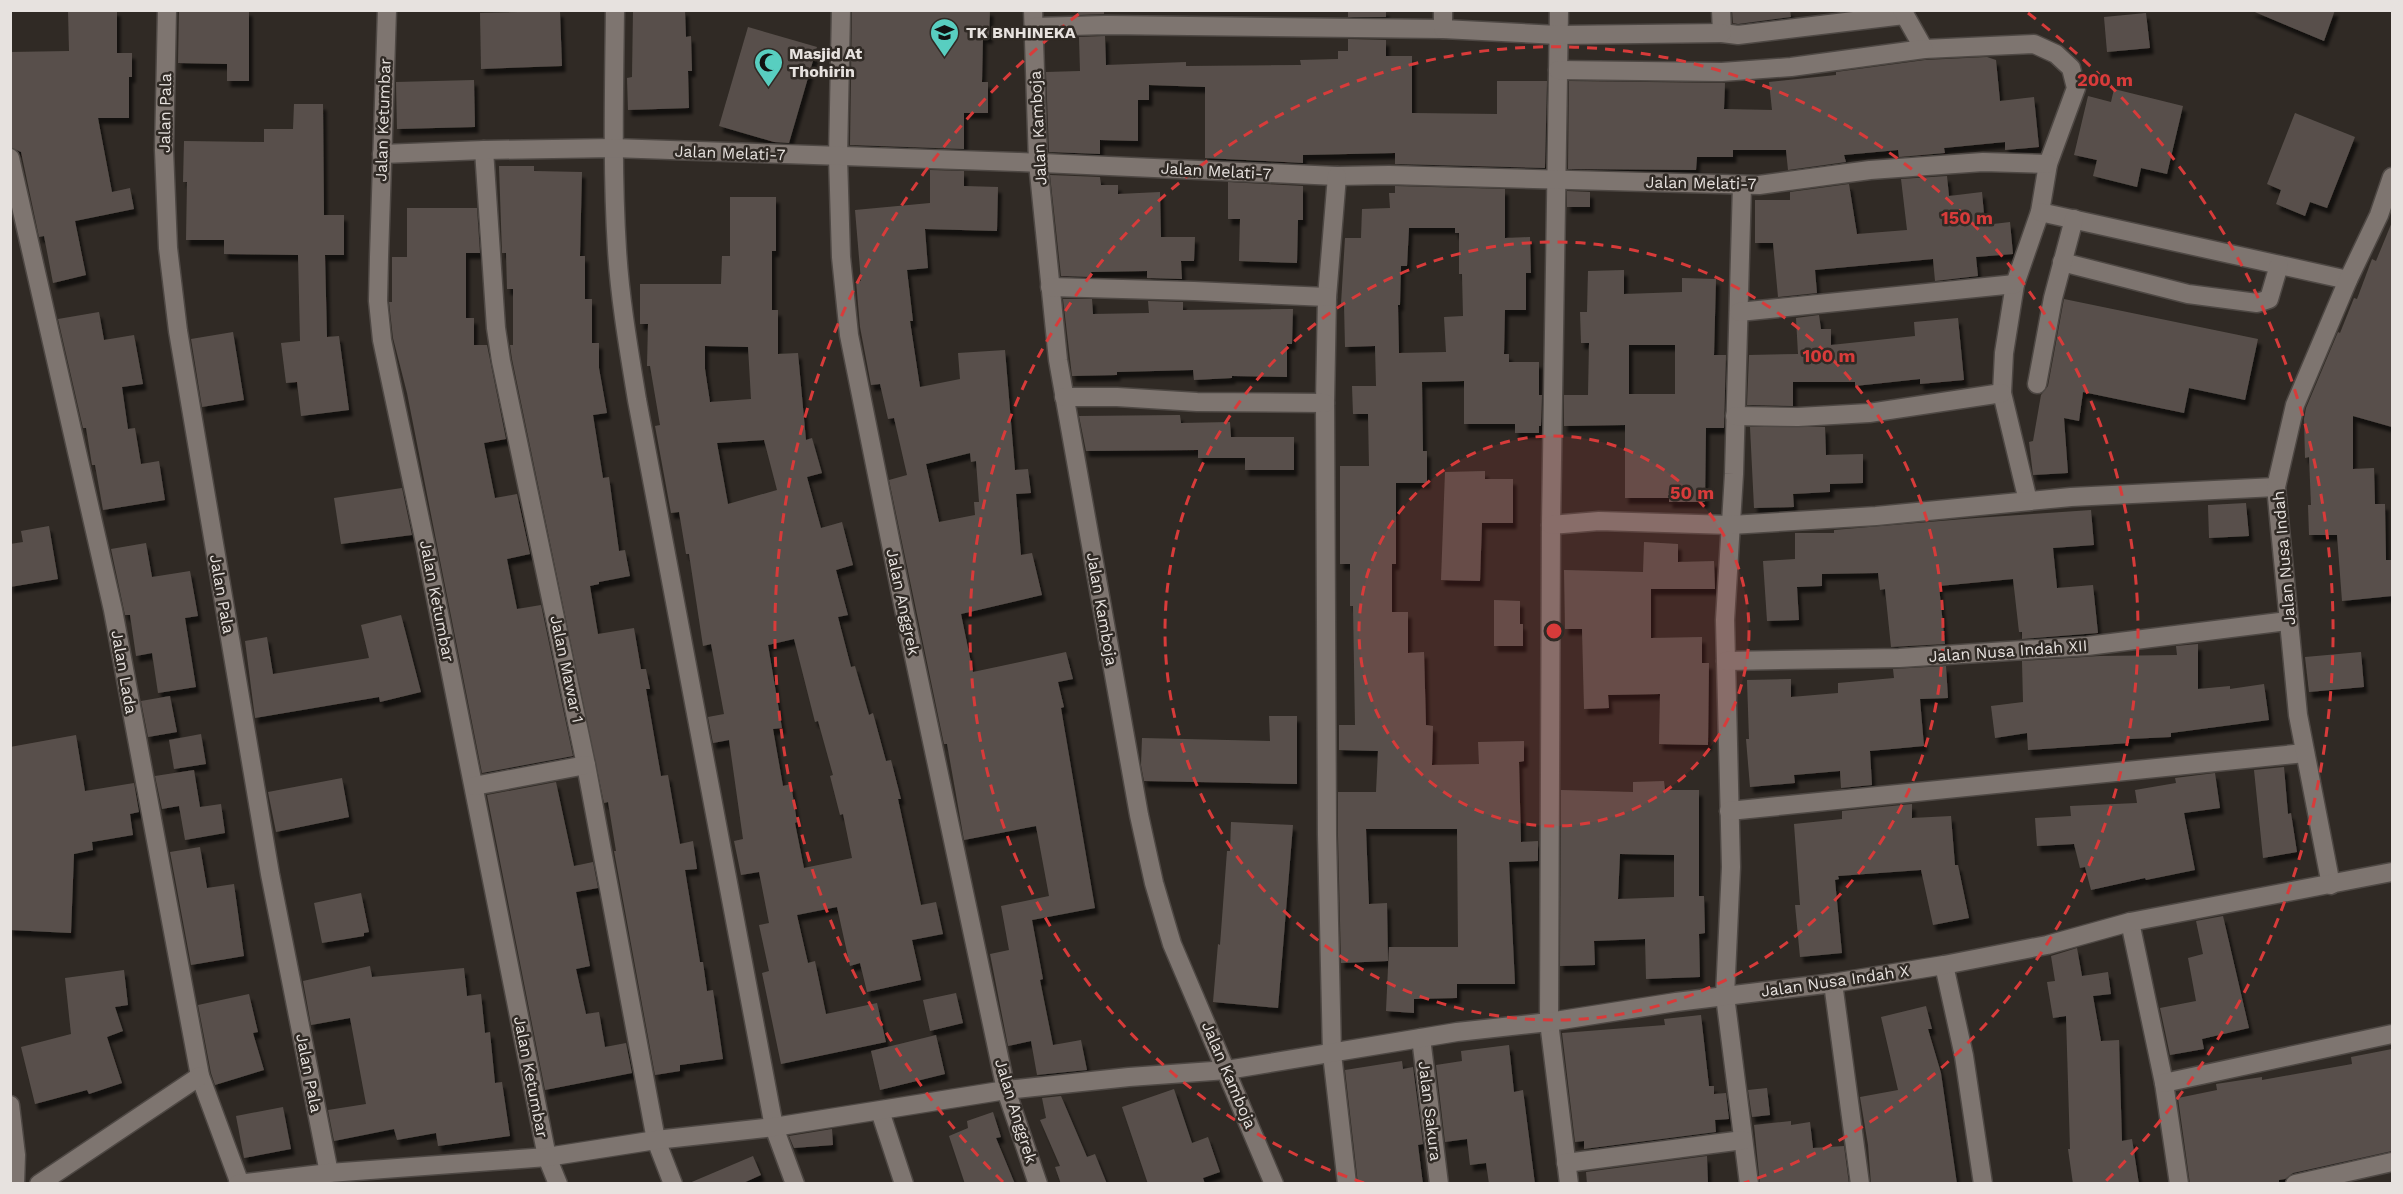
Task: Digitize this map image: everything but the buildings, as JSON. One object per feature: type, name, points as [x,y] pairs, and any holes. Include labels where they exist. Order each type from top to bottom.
[{"type":"street","name":"Jalan Pala","points":[[167,10],[164,150],[168,248],[178,331],[270,874],[329,1173]]},
{"type":"street","name":"Jalan Ketumbar","points":[[387,10],[378,301],[382,340],[474,786],[547,1157],[558,1184]]},
{"type":"street","points":[[615,10],[613,148],[617,251],[636,390],[774,1127],[795,1184]]},
{"type":"street","name":"Jalan Anggrek","points":[[841,10],[838,157],[841,257],[849,335],[905,614],[1006,1090],[1038,1184]]},
{"type":"street","points":[[1559,10],[1551,525],[1548,1022],[1569,1184]]},
{"type":"street","points":[[1720,10],[1722,33]]},
{"type":"street","points":[[1034,19],[1106,25],[1333,19],[1443,20],[1558,35],[1722,33],[1738,35],[1903,13],[1924,49]]},
{"type":"street","name":"Jalan Kamboja","points":[[1034,19],[1038,163],[1064,397],[1137,804],[1154,883],[1172,944],[1274,1184]]},
{"type":"street","points":[[1558,70],[1722,72],[1791,67],[1924,49],[2034,44],[2056,54],[2071,68],[2076,88],[2048,164],[2040,212],[2015,284],[2004,353],[2002,393],[2028,501]]},
{"type":"street","name":"Jalan Melati-7","points":[[382,154],[613,148],[1337,176],[1389,175],[1759,186],[1870,170],[1983,162],[2048,164]]},
{"type":"street","name":"Jalan Mawar 1","points":[[484,150],[496,328],[500,350],[586,765],[656,1140],[673,1184]]},
{"type":"street","name":"Jalan Lada","points":[[10,158],[113,610],[200,1077],[239,1183]]},
{"type":"street","points":[[1337,176],[1327,297],[1325,403],[1327,823],[1332,1054],[1347,1184]]},
{"type":"street","name":"Jalan Nusa Indah","points":[[2331,885],[2298,715],[2276,487],[2295,405],[2392,181]]},
{"type":"street","points":[[1742,185],[1731,525],[1725,620],[1731,867],[1725,996],[1749,1184]]},
{"type":"street","points":[[2040,212],[2348,280]]},
{"type":"street","points":[[2037,384],[2053,298],[2074,219]]},
{"type":"street","points":[[2062,262],[2188,294],[2257,303],[2269,299],[2279,265]]},
{"type":"street","points":[[1739,312],[2015,284]]},
{"type":"street","points":[[1050,287],[1327,297]]},
{"type":"street","points":[[1735,416],[1798,417],[1869,413],[2002,393]]},
{"type":"street","points":[[1064,397],[1117,397],[1197,402],[1325,403]]},
{"type":"street","points":[[1551,525],[1599,521],[1731,525],[1876,516],[2071,496],[2276,487]]},
{"type":"street","name":"Jalan Nusa Indah XII","points":[[1726,661],[1899,658],[2075,646],[2288,621]]},
{"type":"street","points":[[1729,811],[2305,753]]},
{"type":"street","points":[[474,786],[586,765]]},
{"type":"street","name":"Jalan Nusa Indah X","points":[[239,1183],[329,1173],[378,1177],[547,1157],[656,1140],[774,1127],[1006,1090],[1227,1070],[1457,1032],[1548,1022],[1833,983],[2047,945],[2130,922],[2392,872]]},
{"type":"street","points":[[2130,922],[2164,1083],[2179,1184]]},
{"type":"street","points":[[1944,965],[1964,1056],[1983,1184]]},
{"type":"street","points":[[1833,983],[1860,1184]]},
{"type":"street","points":[[2164,1083],[2392,1034]]},
{"type":"street","name":"Jalan Sakura","points":[[1421,1038],[1439,1184]]},
{"type":"street","points":[[39,1184],[200,1077]]},
{"type":"street","points":[[10,1105],[16,1155],[15,1184]]},
{"type":"street","points":[[880,1111],[904,1184]]},
{"type":"street","points":[[1566,1164],[1743,1140]]},
{"type":"street","points":[[2295,1184],[2392,1162]]},
{"type":"place","name":"TK BNHINEKA","points":[[945,58]]},
{"type":"place","name":"Masjid At Thohirin","points":[[768,88]]}]
